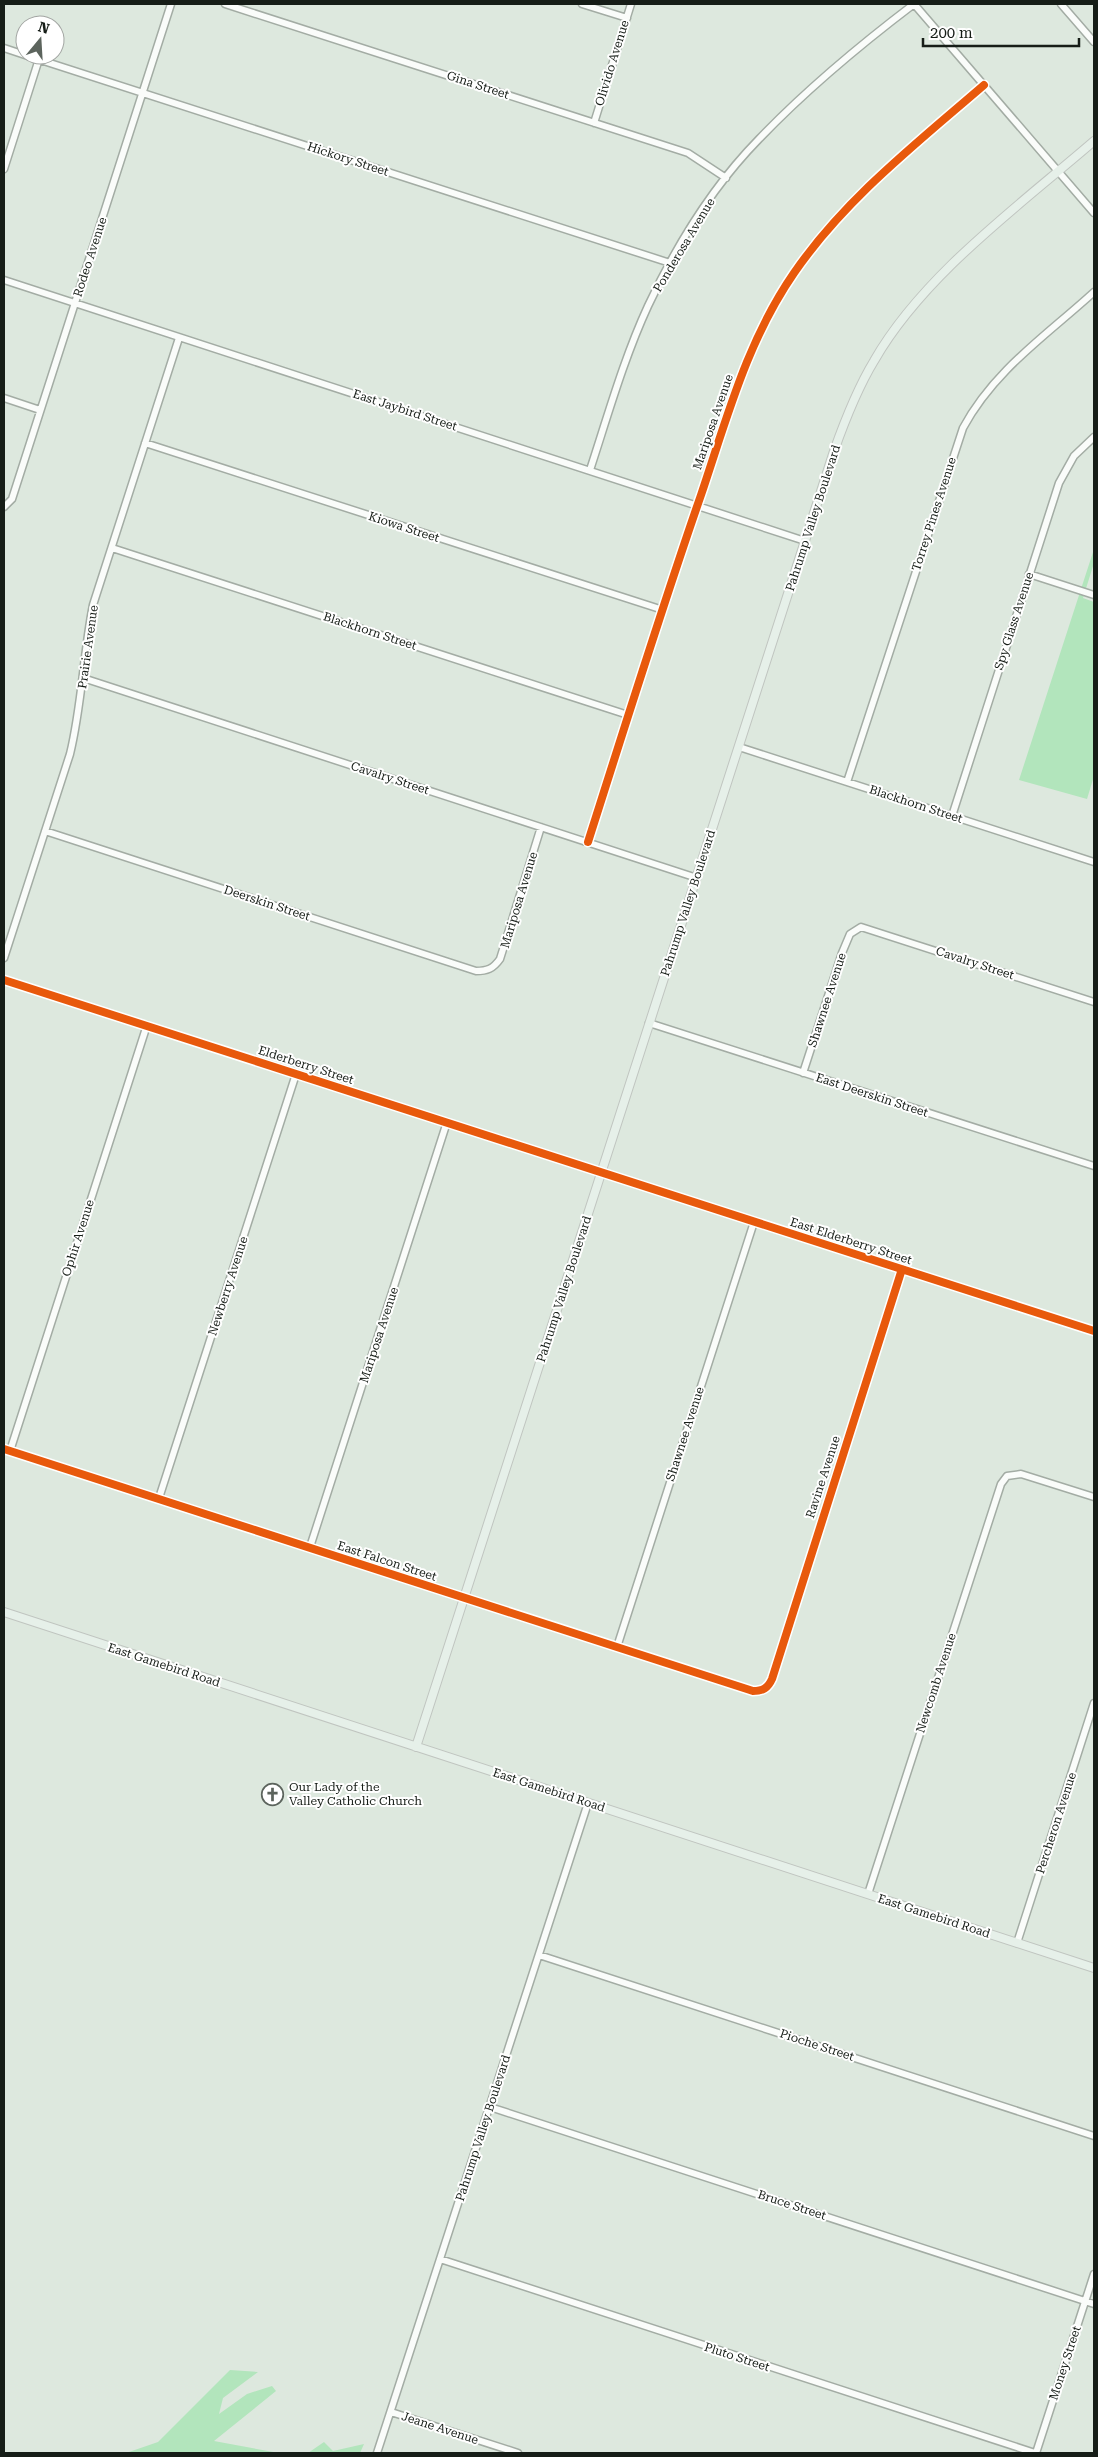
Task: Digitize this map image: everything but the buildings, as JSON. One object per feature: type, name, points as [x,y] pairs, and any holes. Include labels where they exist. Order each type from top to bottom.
[{"type":"main road","name":"Pahrump Valley Boulevard","points":[[416,1747],[849,410],[882,348],[915,303],[941,275],[1094,141]]},
{"type":"main road","name":"East Gamebird Road","points":[[4,1612],[1094,1968]]},
{"type":"street","name":"Rodeo Avenue","points":[[4,508],[12,499],[171,4]]},
{"type":"street","name":"Gina Street","points":[[225,4],[688,153],[726,178]]},
{"type":"street","points":[[582,4],[627,18]]},
{"type":"street","name":"Olivido Avenue","points":[[594,123],[631,4]]},
{"type":"street","points":[[914,4],[1094,213]]},
{"type":"street","name":"Ponderosa Avenue","points":[[590,470],[636,334],[670,263],[692,226],[726,178],[759,139],[799,101],[914,4]]},
{"type":"street","points":[[1062,4],[1094,42]]},
{"type":"street","points":[[4,169],[37,65]]},
{"type":"street","name":"Hickory Street","points":[[57,65],[670,263]]},
{"type":"street","name":"Mariposa Avenue","points":[[588,842],[738,380],[767,317],[794,274],[818,241],[869,186],[984,85]]},
{"type":"street","name":"East Jaybird Street","points":[[4,280],[805,541]]},
{"type":"street","name":"Torrey Pines Avenue","points":[[847,782],[963,428],[981,398],[996,379],[1094,292]]},
{"type":"street","name":"Prairie Avenue","points":[[4,958],[76,728],[93,605],[179,338]]},
{"type":"street","points":[[4,398],[40,410]]},
{"type":"street","name":"Spy Glass Avenue","points":[[952,816],[1059,483],[1074,456],[1094,437]]},
{"type":"street","name":"Kiowa Street","points":[[145,443],[663,610]]},
{"type":"street","name":"Blackhorn Street","points":[[112,548],[628,715]]},
{"type":"street","points":[[1029,574],[1094,595]]},
{"type":"street","name":"Cavalry Street","points":[[83,678],[697,878]]},
{"type":"street","name":"Blackhorn Street","points":[[739,746],[1094,862]]},
{"type":"street","name":"Mariposa Avenue","points":[[490,970],[495,966],[503,951],[542,827]]},
{"type":"street","name":"Deerskin Street","points":[[45,831],[476,971],[490,970]]},
{"type":"street","name":"Cavalry Street","points":[[856,929],[865,927],[1094,1002]]},
{"type":"street","name":"Shawnee Avenue","points":[[803,1073],[842,953],[850,934],[856,929]]},
{"type":"street","name":"Elderberry Street","points":[[4,980],[602,1173]]},
{"type":"street","name":"East Deerskin Street","points":[[649,1023],[1094,1166]]},
{"type":"street","name":"Ophir Avenue","points":[[7,1450],[147,1026]]},
{"type":"street","name":"Newberry Avenue","points":[[159,1498],[296,1074]]},
{"type":"street","name":"Mariposa Avenue","points":[[310,1547],[447,1122]]},
{"type":"street","name":"East Elderberry Street","points":[[602,1173],[1094,1331]]},
{"type":"street","name":"Shawnee Avenue","points":[[617,1647],[754,1222]]},
{"type":"street","name":"Ravine Avenue","points":[[764,1690],[769,1686],[772,1679],[902,1269]]},
{"type":"street","name":"East Falcon Street","points":[[7,1450],[753,1691],[764,1690]]},
{"type":"street","name":"Newcomb Avenue","points":[[868,1894],[1001,1484],[1010,1475],[1021,1474],[1094,1497]]},
{"type":"street","name":"Percheron Avenue","points":[[1017,1943],[1094,1703]]},
{"type":"street","name":"Pahrump Valley Boulevard","points":[[377,2453],[588,1802]]},
{"type":"street","name":"Pioche Street","points":[[539,1955],[1094,2136]]},
{"type":"street","name":"Bruce Street","points":[[490,2107],[1094,2304]]},
{"type":"street","name":"Pluto Street","points":[[440,2259],[1036,2453]]},
{"type":"street","name":"Money Street","points":[[1036,2453],[1094,2274]]},
{"type":"street","name":"Jeane Avenue","points":[[391,2412],[518,2453]]},
{"type":"green space","points":[[1094,549],[1094,563],[1083,598],[1094,602],[1094,776],[1087,799],[1019,780]]},
{"type":"green space","points":[[230,2370],[258,2372],[223,2398],[219,2414],[247,2394],[272,2386],[276,2391],[214,2441],[279,2453],[126,2453],[158,2442]]},
{"type":"green space","points":[[324,2442],[333,2451],[364,2444],[360,2453],[308,2453]]},
{"type":"cycle path","points":[[588,842],[657,625],[729,409],[763,326],[794,273],[836,221],[859,196],[908,150],[984,85]]},
{"type":"cycle path","points":[[4,980],[1094,1331]]},
{"type":"cycle path","points":[[4,1449],[753,1691],[760,1690],[767,1687],[772,1679],[902,1269]]},
{"type":"place","name":"Our Lady of the Valley Catholic Church","points":[[273,1794]]}]
